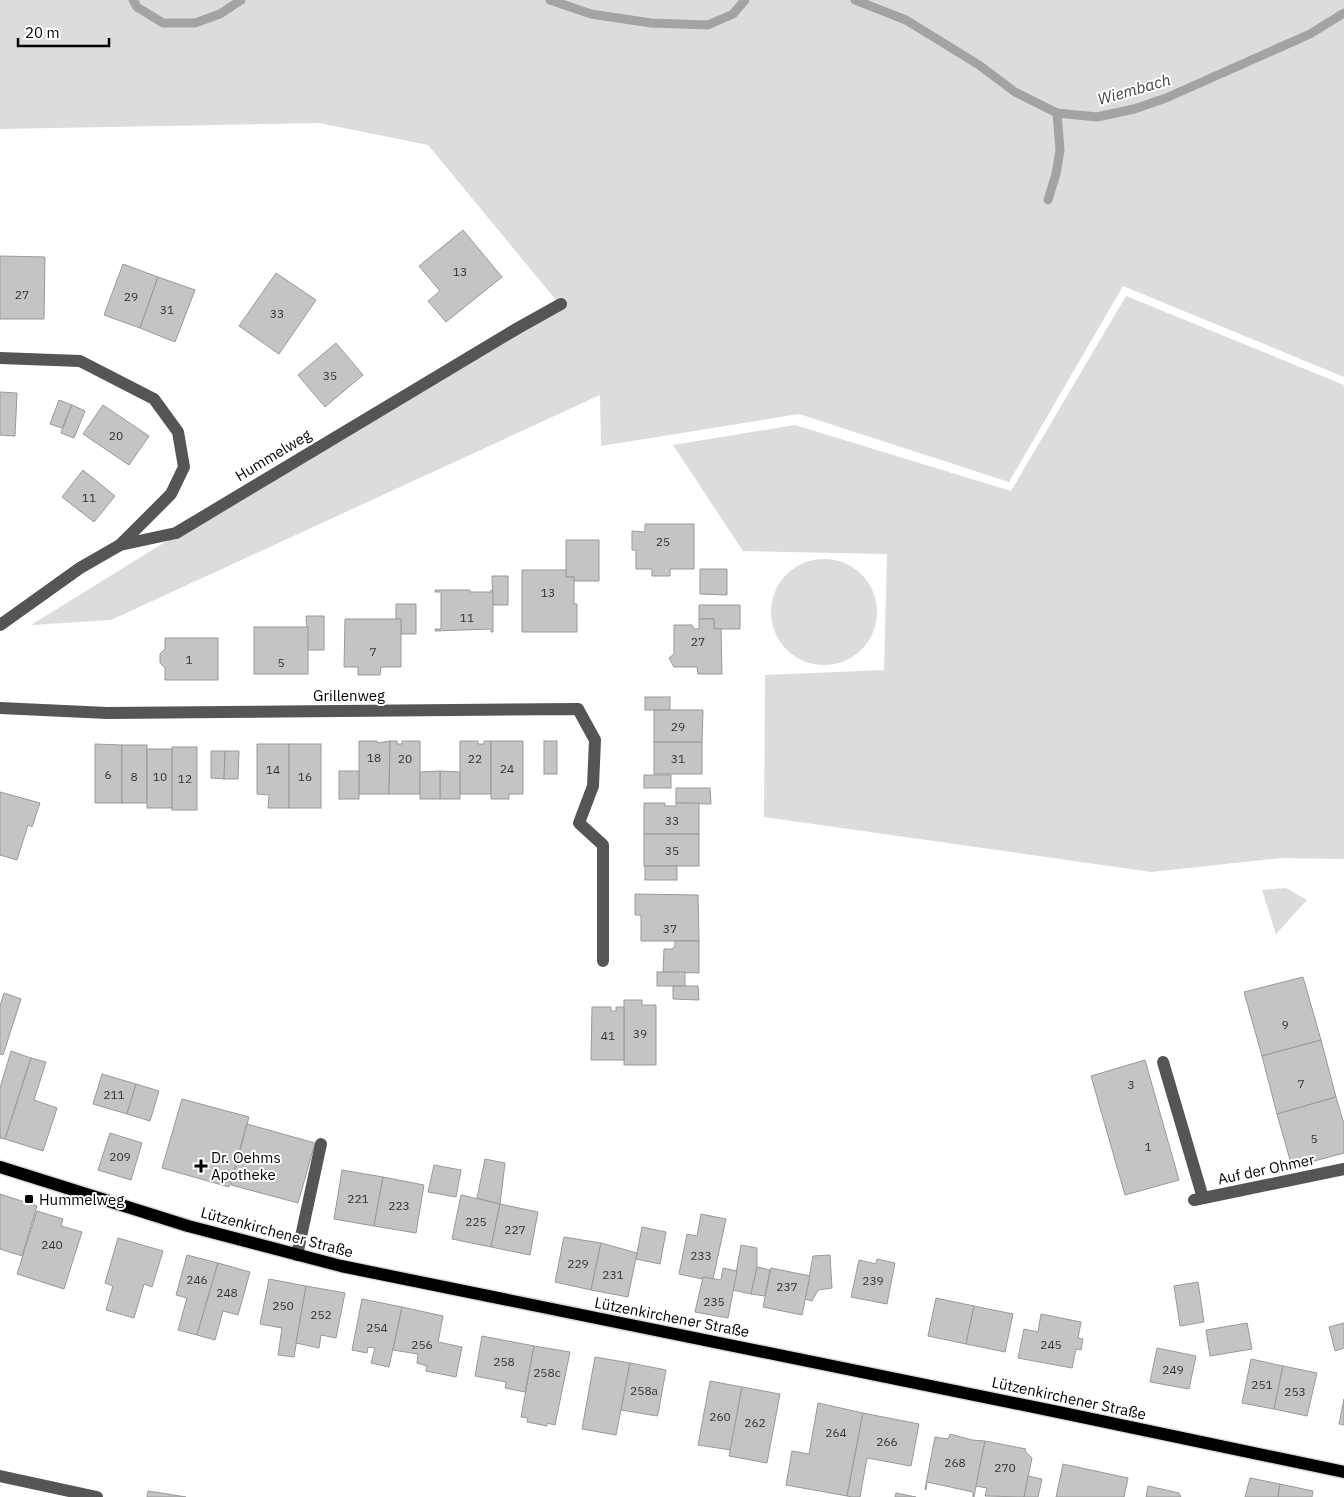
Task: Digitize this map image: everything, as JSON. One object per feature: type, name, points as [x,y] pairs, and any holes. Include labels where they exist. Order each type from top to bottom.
[{"type":"main road","name":"Lützenkirchener Straße","points":[[0,1166],[188,1226],[350,1268],[1344,1472]]},
{"type":"street","name":"Hummelweg","points":[[0,625],[80,568],[120,545],[176,533],[561,304]]},
{"type":"street","points":[[0,358],[80,361],[154,399],[178,432],[184,467],[171,494],[120,545]]},
{"type":"street","name":"Grillenweg","points":[[0,708],[107,713],[578,709],[595,740],[593,786],[579,823],[603,845],[603,960]]},
{"type":"street","name":"Auf der Ohmer","points":[[1163,1062],[1199,1200],[1344,1169]]},
{"type":"street","points":[[298,1255],[321,1144]]},
{"type":"street","points":[[0,1476],[97,1497]]},
{"type":"shaded area","points":[[0,0],[1344,0],[1344,377],[1123,286],[1009,482],[799,414],[601,446],[600,395],[111,620],[31,625],[556,300],[428,145],[319,123],[0,129]]},
{"type":"shaded area","points":[[1126,296],[1344,385],[1344,859],[1282,858],[1151,872],[764,817],[765,675],[884,670],[887,554],[743,551],[673,445],[795,425],[1011,491]]},
{"type":"shaded area","points":[[824,559],[844,563],[861,575],[873,592],[877,612],[873,632],[861,649],[844,661],[824,665],[804,661],[787,649],[775,632],[771,612],[775,592],[787,575],[804,563]]},
{"type":"shaded area","points":[[1286,888],[1307,900],[1276,934],[1262,890]]},
{"type":"building","points":[[463,230],[502,277],[446,322],[428,301],[440,291],[419,266]]},
{"type":"building","points":[[0,256],[45,257],[44,319],[0,319]]},
{"type":"building","points":[[123,264],[158,277],[140,328],[104,315]]},
{"type":"building","points":[[276,273],[316,300],[279,354],[239,326]]},
{"type":"building","points":[[158,277],[195,290],[175,342],[140,328]]},
{"type":"building","points":[[336,343],[363,375],[325,407],[298,375]]},
{"type":"building","points":[[0,392],[17,393],[15,436],[0,435]]},
{"type":"building","points":[[59,400],[72,405],[62,428],[50,424]]},
{"type":"building","points":[[72,405],[85,411],[74,438],[61,433]]},
{"type":"building","points":[[103,405],[149,436],[129,465],[83,434]]},
{"type":"building","points":[[83,470],[115,496],[94,522],[62,497]]},
{"type":"building","points":[[645,524],[694,524],[694,569],[670,569],[670,576],[652,576],[652,569],[636,569],[636,550],[632,550],[632,531],[645,532]]},
{"type":"building","points":[[566,540],[599,540],[599,581],[574,581],[574,577],[566,577]]},
{"type":"building","points":[[700,569],[727,569],[727,595],[700,594]]},
{"type":"building","points":[[522,570],[566,570],[566,577],[574,577],[574,604],[577,604],[577,632],[522,632]]},
{"type":"building","points":[[492,576],[508,576],[508,605],[493,605]]},
{"type":"building","points":[[435,590],[491,592],[493,590],[493,632],[491,632],[491,629],[435,631],[435,629],[441,629],[441,592],[435,592]]},
{"type":"building","points":[[396,604],[416,604],[416,634],[401,634],[401,619],[396,619]]},
{"type":"building","points":[[699,605],[740,605],[740,629],[714,629],[714,619],[699,619]]},
{"type":"building","points":[[306,616],[324,616],[324,650],[308,650]]},
{"type":"building","points":[[345,619],[401,619],[401,667],[381,667],[380,675],[358,675],[358,667],[344,667]]},
{"type":"building","points":[[699,619],[714,619],[714,629],[721,629],[722,674],[698,674],[697,667],[674,667],[669,658],[674,654],[674,625],[692,625],[694,629],[699,629]]},
{"type":"building","points":[[254,627],[308,627],[308,674],[254,674]]},
{"type":"building","points":[[165,638],[218,638],[218,680],[165,680],[165,668],[160,663],[160,654],[165,649]]},
{"type":"building","points":[[645,697],[670,697],[670,710],[645,710]]},
{"type":"building","points":[[654,710],[703,710],[702,742],[654,742]]},
{"type":"building","points":[[359,741],[377,741],[377,743],[390,741],[389,794],[359,794]]},
{"type":"building","points":[[390,741],[397,741],[397,744],[402,744],[402,741],[420,741],[420,794],[389,794]]},
{"type":"building","points":[[460,741],[478,741],[478,744],[484,744],[484,741],[491,741],[491,794],[460,794]]},
{"type":"building","points":[[491,741],[523,741],[523,794],[509,794],[509,799],[491,799]]},
{"type":"building","points":[[544,741],[557,741],[557,774],[544,774]]},
{"type":"building","points":[[654,742],[702,742],[702,774],[654,774]]},
{"type":"building","points":[[95,744],[122,745],[122,803],[95,803]]},
{"type":"building","points":[[257,744],[289,744],[289,808],[268,808],[269,795],[257,794]]},
{"type":"building","points":[[289,744],[321,744],[321,808],[289,808]]},
{"type":"building","points":[[122,745],[147,745],[147,803],[122,803]]},
{"type":"building","points":[[172,747],[197,747],[197,810],[172,810]]},
{"type":"building","points":[[147,749],[172,749],[172,808],[147,808]]},
{"type":"building","points":[[211,751],[225,751],[224,779],[211,778]]},
{"type":"building","points":[[225,751],[239,751],[238,779],[224,779]]},
{"type":"building","points":[[339,771],[359,771],[359,799],[339,799]]},
{"type":"building","points":[[440,771],[460,772],[460,799],[440,799]]},
{"type":"building","points":[[440,771],[440,799],[420,799],[420,772]]},
{"type":"building","points":[[644,775],[671,775],[671,788],[644,788]]},
{"type":"building","points":[[676,788],[710,788],[711,804],[676,803]]},
{"type":"building","points":[[0,792],[40,803],[32,827],[28,825],[17,860],[0,855]]},
{"type":"building","points":[[644,803],[665,803],[665,806],[676,806],[676,803],[699,803],[699,834],[644,834]]},
{"type":"building","points":[[644,834],[699,834],[699,866],[644,866]]},
{"type":"building","points":[[645,866],[677,866],[677,880],[645,880]]},
{"type":"building","points":[[635,894],[698,895],[699,941],[641,941],[641,915],[635,915]]},
{"type":"building","points":[[675,941],[699,941],[699,973],[663,972],[664,949],[672,949],[675,946]]},
{"type":"building","points":[[657,972],[685,972],[685,986],[657,986]]},
{"type":"building","points":[[1303,977],[1321,1040],[1262,1056],[1244,992]]},
{"type":"building","points":[[673,986],[698,986],[699,1000],[673,999]]},
{"type":"building","points":[[4,993],[21,999],[3,1055],[0,1054],[0,1006]]},
{"type":"building","points":[[624,1000],[642,1000],[642,1005],[656,1005],[656,1065],[624,1065]]},
{"type":"building","points":[[592,1007],[611,1007],[611,1011],[616,1011],[616,1007],[624,1007],[624,1060],[591,1060]]},
{"type":"building","points":[[1321,1040],[1336,1097],[1277,1114],[1262,1056]]},
{"type":"building","points":[[11,1051],[31,1058],[5,1139],[0,1138],[0,1088]]},
{"type":"building","points":[[31,1058],[46,1062],[34,1100],[57,1108],[43,1151],[5,1139]]},
{"type":"building","points":[[1145,1060],[1179,1180],[1125,1195],[1091,1076]]},
{"type":"building","points":[[102,1074],[136,1084],[127,1114],[93,1104]]},
{"type":"building","points":[[136,1084],[159,1091],[150,1121],[127,1114]]},
{"type":"building","points":[[1336,1097],[1344,1124],[1344,1153],[1292,1167],[1277,1114]]},
{"type":"building","points":[[182,1099],[249,1117],[229,1187],[162,1168]]},
{"type":"building","points":[[247,1124],[315,1143],[298,1203],[231,1185]]},
{"type":"building","points":[[110,1133],[142,1143],[131,1180],[98,1170]]},
{"type":"building","points":[[485,1159],[505,1163],[500,1204],[477,1198]]},
{"type":"building","points":[[434,1165],[461,1170],[456,1197],[428,1192]]},
{"type":"building","points":[[342,1170],[383,1177],[374,1226],[334,1219]]},
{"type":"building","points":[[383,1177],[424,1185],[416,1233],[374,1226]]},
{"type":"building","points":[[0,1194],[37,1206],[22,1256],[0,1249]]},
{"type":"building","points":[[461,1195],[500,1204],[491,1247],[452,1239]]},
{"type":"building","points":[[500,1204],[538,1212],[530,1255],[491,1247]]},
{"type":"building","points":[[37,1211],[63,1219],[61,1226],[82,1232],[64,1289],[17,1274]]},
{"type":"building","points":[[701,1214],[726,1219],[713,1279],[703,1277],[702,1279],[679,1274],[687,1234],[697,1236]]},
{"type":"building","points":[[642,1227],[666,1232],[660,1264],[636,1259]]},
{"type":"building","points":[[564,1237],[601,1243],[591,1290],[555,1282]]},
{"type":"building","points":[[118,1238],[163,1251],[152,1287],[144,1284],[134,1318],[106,1310],[113,1286],[105,1283]]},
{"type":"building","points":[[601,1243],[637,1253],[628,1297],[591,1290]]},
{"type":"building","points":[[741,1245],[757,1248],[757,1267],[751,1294],[733,1290]]},
{"type":"building","points":[[187,1255],[218,1263],[197,1335],[178,1330],[187,1298],[176,1295]]},
{"type":"building","points":[[830,1255],[832,1288],[818,1290],[812,1301],[805,1299],[813,1256]]},
{"type":"building","points":[[877,1259],[895,1263],[887,1304],[851,1297],[859,1260],[876,1264]]},
{"type":"building","points":[[218,1263],[250,1272],[238,1315],[223,1311],[215,1340],[197,1335]]},
{"type":"building","points":[[757,1267],[770,1270],[765,1296],[751,1294]]},
{"type":"building","points":[[723,1268],[737,1271],[728,1318],[695,1312],[703,1277],[721,1280]]},
{"type":"building","points":[[771,1268],[810,1276],[802,1315],[763,1307]]},
{"type":"building","points":[[269,1279],[306,1286],[294,1357],[278,1355],[282,1328],[260,1324]]},
{"type":"building","points":[[1198,1282],[1204,1322],[1180,1326],[1174,1286]]},
{"type":"building","points":[[306,1286],[345,1293],[336,1338],[321,1335],[319,1348],[296,1343]]},
{"type":"building","points":[[936,1298],[974,1306],[966,1344],[928,1336]]},
{"type":"building","points":[[362,1299],[402,1307],[389,1367],[371,1363],[375,1348],[368,1347],[367,1353],[352,1350]]},
{"type":"building","points":[[974,1306],[1013,1314],[1005,1352],[966,1344]]},
{"type":"building","points":[[402,1307],[443,1316],[438,1342],[462,1347],[456,1377],[426,1371],[427,1366],[417,1363],[418,1354],[393,1350]]},
{"type":"building","points":[[1041,1314],[1081,1322],[1078,1338],[1083,1339],[1081,1350],[1076,1349],[1072,1368],[1018,1358],[1024,1329],[1038,1332]]},
{"type":"building","points":[[1247,1323],[1252,1349],[1210,1356],[1206,1330]]},
{"type":"building","points":[[1344,1323],[1344,1348],[1335,1351],[1329,1327]]},
{"type":"building","points":[[482,1336],[534,1346],[525,1392],[505,1388],[506,1382],[475,1376]]},
{"type":"building","points":[[534,1346],[570,1352],[555,1425],[547,1423],[547,1426],[527,1422],[528,1418],[521,1417]]},
{"type":"building","points":[[1157,1348],[1196,1356],[1189,1389],[1150,1382]]},
{"type":"building","points":[[595,1357],[630,1363],[616,1435],[582,1429]]},
{"type":"building","points":[[1251,1359],[1283,1366],[1274,1409],[1242,1403]]},
{"type":"building","points":[[630,1363],[666,1370],[657,1416],[621,1410]]},
{"type":"building","points":[[1283,1366],[1317,1373],[1307,1416],[1274,1409]]},
{"type":"building","points":[[710,1381],[742,1387],[731,1450],[698,1445]]},
{"type":"building","points":[[742,1387],[780,1394],[767,1463],[729,1456]]},
{"type":"building","points":[[1344,1399],[1344,1425],[1339,1424]]},
{"type":"building","points":[[818,1403],[863,1413],[847,1496],[786,1485],[792,1451],[809,1454]]},
{"type":"building","points":[[863,1413],[919,1424],[911,1466],[867,1458],[860,1497],[852,1497],[847,1496]]},
{"type":"building","points":[[950,1434],[972,1440],[985,1441],[974,1497],[973,1492],[927,1482],[925,1489],[935,1437],[948,1439]]},
{"type":"building","points":[[985,1441],[1026,1449],[1025,1451],[1032,1458],[1024,1497],[985,1496],[987,1488],[976,1486]]},
{"type":"building","points":[[1063,1464],[1128,1478],[1124,1497],[1056,1497]]},
{"type":"building","points":[[1028,1476],[1042,1479],[1038,1497],[1024,1497]]},
{"type":"building","points":[[1250,1478],[1280,1484],[1278,1497],[1245,1497]]},
{"type":"building","points":[[1280,1484],[1313,1491],[1312,1497],[1278,1497]]},
{"type":"building","points":[[1148,1486],[1179,1493],[1181,1497],[1146,1497]]},
{"type":"building","points":[[148,1491],[186,1497],[147,1497]]},
{"type":"building","points":[[896,1493],[916,1497],[895,1497]]},
{"type":"waterway","name":"Wiembach","points":[[133,0],[137,7],[163,23],[195,23],[220,14],[241,0]]},
{"type":"waterway","name":"Wiembach","points":[[550,0],[591,14],[651,23],[708,25],[733,14],[745,0]]},
{"type":"waterway","name":"Wiembach","points":[[855,0],[906,20],[979,65],[1015,92],[1057,113],[1097,117],[1134,109],[1166,98],[1310,34],[1344,13]]},
{"type":"waterway","points":[[1048,200],[1056,174],[1060,150],[1057,113]]},
{"type":"place","name":"Dr. Oehms Apotheke","points":[[201,1166]]},
{"type":"place","name":"Hummelweg","points":[[29,1199]]}]
